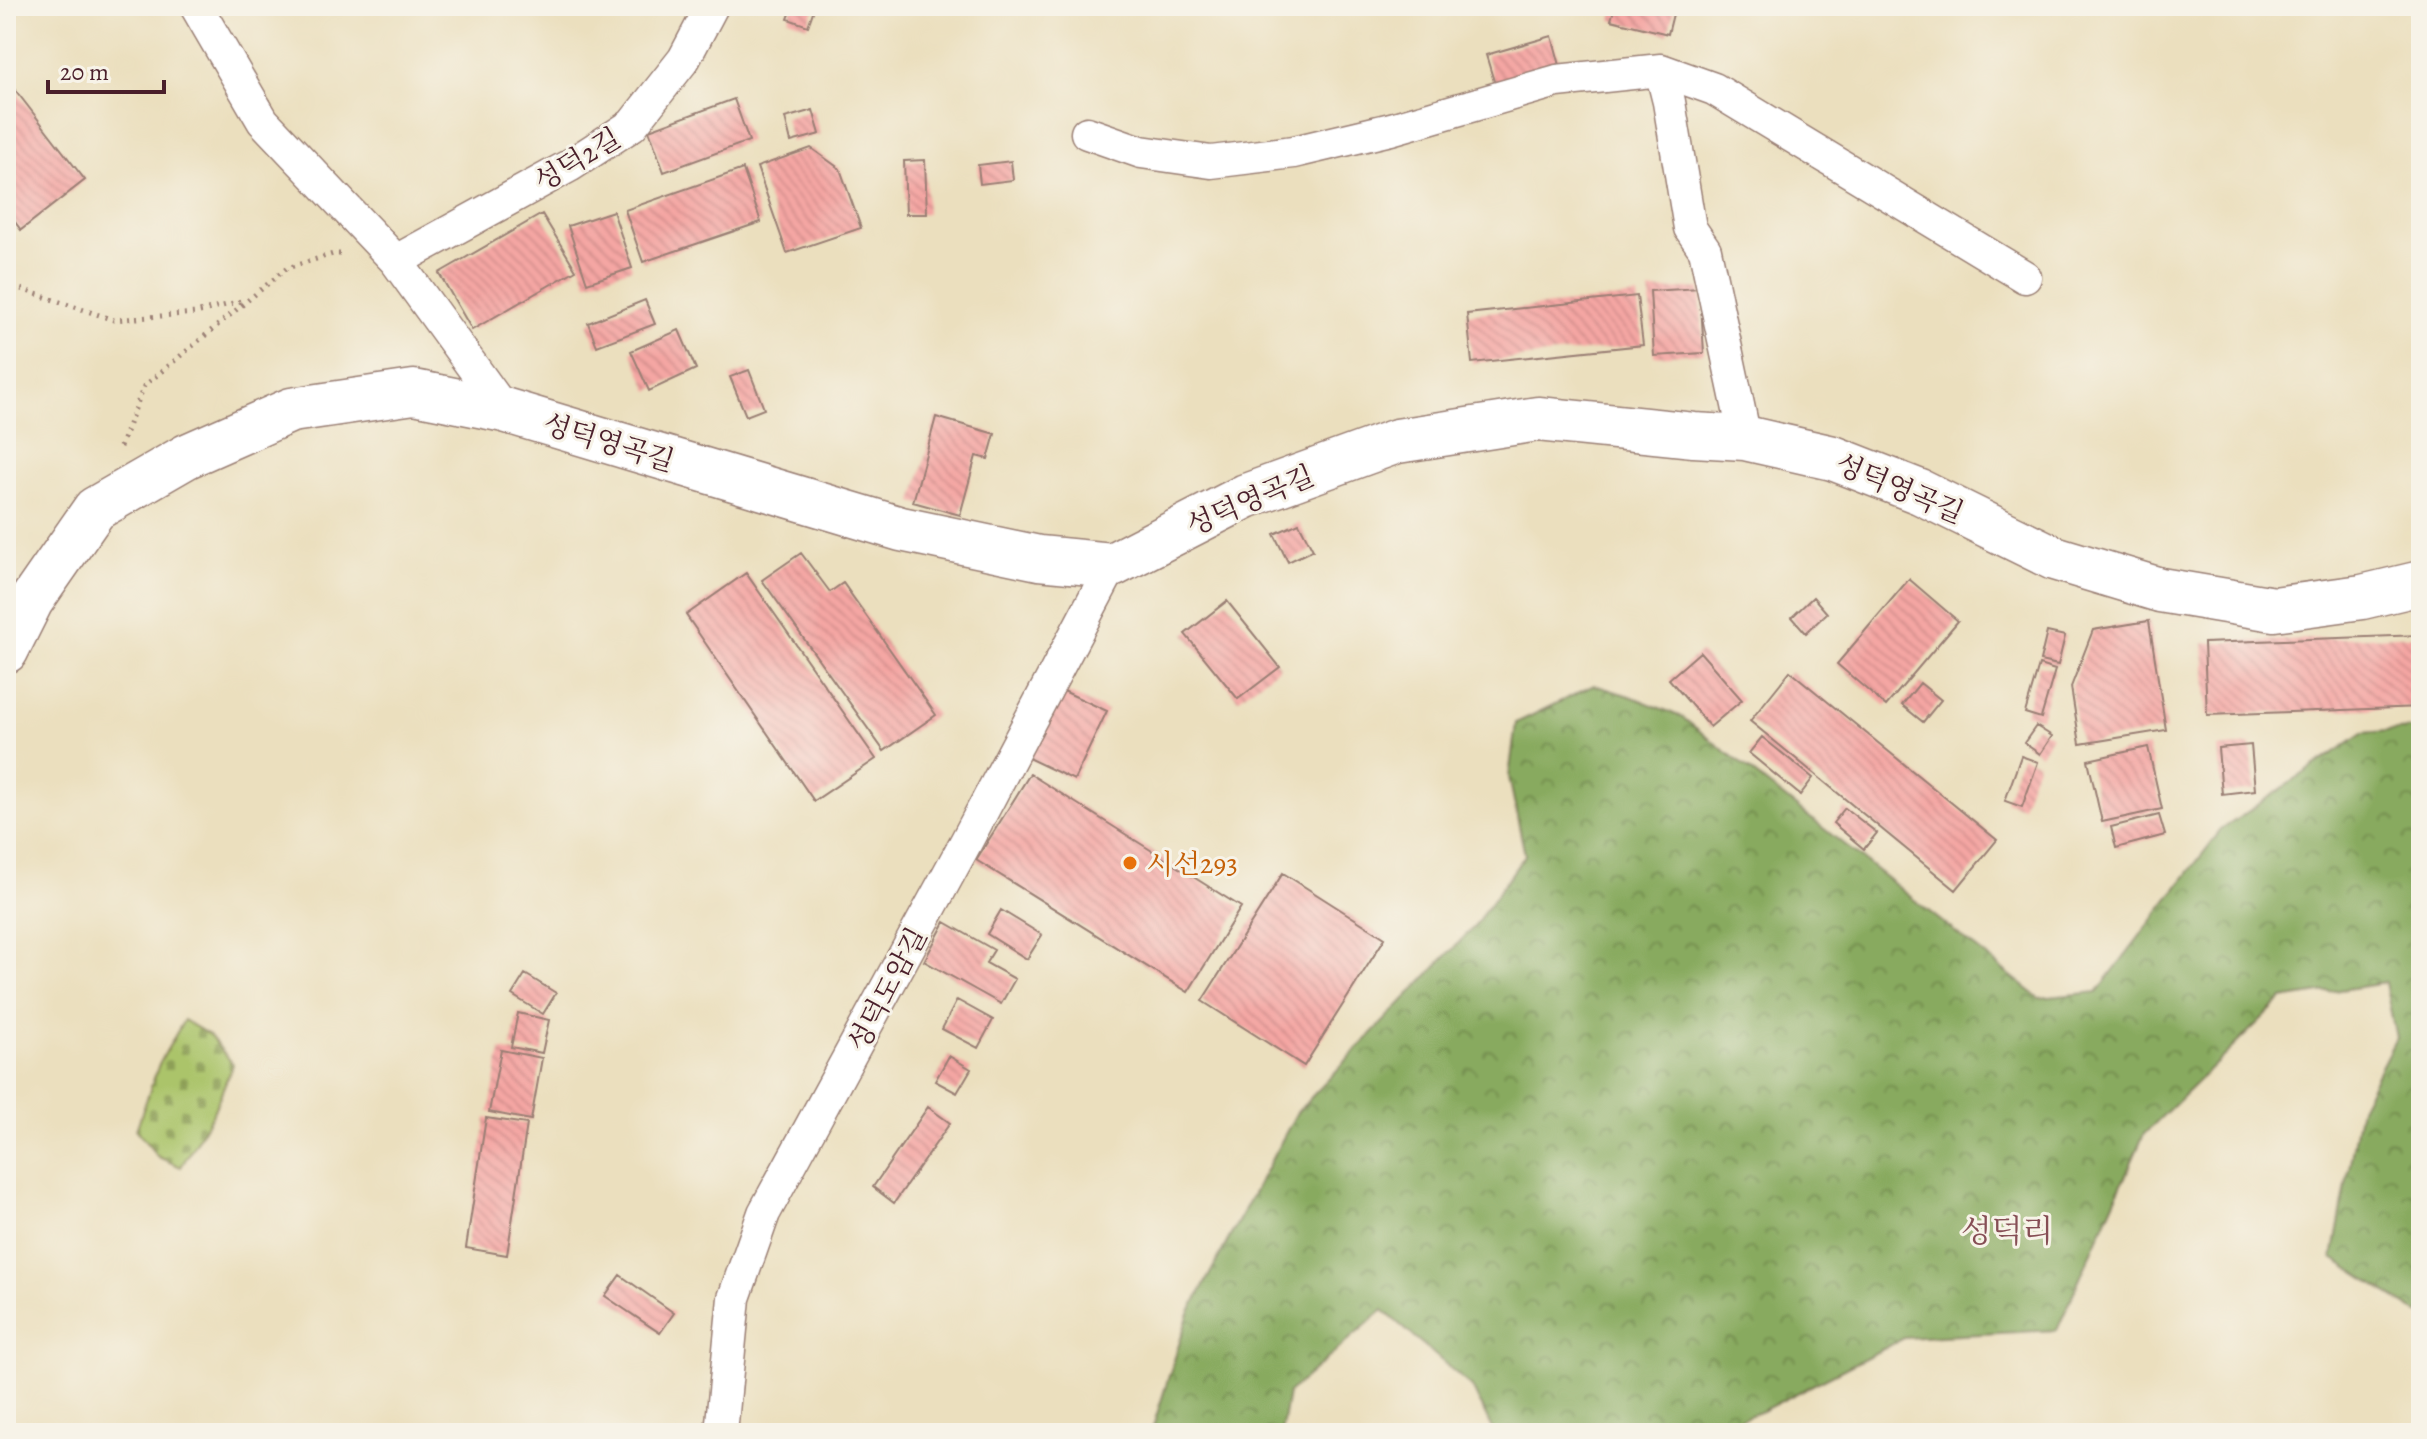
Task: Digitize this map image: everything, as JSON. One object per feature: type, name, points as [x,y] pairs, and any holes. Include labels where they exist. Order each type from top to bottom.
[{"type":"main road","name":"성덕영곡길","points":[[6,651],[31,601],[95,509],[187,456],[291,410],[414,392],[504,410],[901,529],[1039,558],[1112,565],[1246,496],[1397,441],[1538,419],[1745,438],[1833,458],[1920,492],[2054,558],[2160,590],[2274,609],[2362,597],[2421,583]]},
{"type":"street","points":[[196,6],[263,121],[396,261],[504,410]]},
{"type":"street","name":"성덕2길","points":[[396,261],[569,166],[632,125],[684,59],[712,6]]},
{"type":"street","points":[[1661,70],[1690,228],[1705,250],[1745,438]]},
{"type":"street","points":[[1087,133],[1141,152],[1211,162],[1294,152],[1391,129],[1557,81],[1661,70],[1714,89],[2025,277]]},
{"type":"street","name":"성덕도암길","points":[[721,1433],[734,1298],[764,1213],[943,885],[1112,565]]},
{"type":"path","points":[[95,509],[144,386],[246,300],[287,268],[333,254],[396,261]]},
{"type":"path","points":[[6,284],[114,320],[196,313],[246,300]]},
{"type":"green space","points":[[1594,685],[1682,717],[2039,998],[2097,992],[2221,830],[2363,733],[2421,728],[2421,1315],[2333,1258],[2360,1107],[2396,1038],[2385,983],[2282,999],[2144,1134],[2057,1330],[1904,1338],[1762,1411],[1703,1433],[1494,1433],[1472,1387],[1383,1310],[1288,1393],[1281,1433],[1151,1433],[1189,1313],[1297,1112],[1472,929],[1525,855],[1509,777],[1516,723]]},
{"type":"green space","points":[[184,1020],[209,1035],[233,1064],[212,1115],[181,1167],[158,1157],[136,1130],[159,1064]]},
{"type":"building","points":[[793,6],[815,6],[808,26],[788,19]]},
{"type":"building","points":[[1615,6],[1675,6],[1668,34],[1611,20]]},
{"type":"building","points":[[1552,36],[1561,69],[1496,88],[1486,55]]},
{"type":"building","points":[[6,78],[85,180],[21,230],[6,210]]},
{"type":"building","points":[[734,99],[749,141],[664,172],[649,130]]},
{"type":"building","points":[[813,110],[820,134],[791,142],[785,118]]},
{"type":"building","points":[[811,148],[840,169],[861,228],[787,253],[757,167]]},
{"type":"building","points":[[925,160],[927,214],[906,214],[904,161]]},
{"type":"building","points":[[1011,161],[1013,180],[980,184],[978,165]]},
{"type":"building","points":[[743,169],[761,222],[643,262],[625,210]]},
{"type":"building","points":[[613,211],[632,268],[587,283],[568,226]]},
{"type":"building","points":[[542,214],[576,270],[472,330],[439,273]]},
{"type":"building","points":[[1700,288],[1704,353],[1654,356],[1650,291]]},
{"type":"building","points":[[1637,296],[1643,345],[1472,363],[1467,314]]},
{"type":"building","points":[[645,300],[655,324],[597,346],[588,323]]},
{"type":"building","points":[[679,330],[696,369],[649,391],[631,351]]},
{"type":"building","points":[[749,370],[764,409],[746,416],[730,377]]},
{"type":"building","points":[[936,417],[995,434],[988,459],[976,456],[960,515],[913,502]]},
{"type":"building","points":[[1299,523],[1313,550],[1288,562],[1274,534]]},
{"type":"building","points":[[801,553],[830,592],[843,583],[936,715],[884,751],[762,580]]},
{"type":"building","points":[[746,573],[876,759],[814,801],[686,615]]},
{"type":"building","points":[[1909,579],[1958,621],[1886,706],[1837,664]]},
{"type":"building","points":[[1813,597],[1827,613],[1806,633],[1792,617]]},
{"type":"building","points":[[1227,601],[1280,667],[1238,699],[1185,634]]},
{"type":"building","points":[[2149,621],[2166,730],[2080,744],[2071,687],[2093,630]]},
{"type":"building","points":[[2047,632],[2065,636],[2058,665],[2040,661]]},
{"type":"building","points":[[2421,635],[2421,707],[2207,715],[2204,643]]},
{"type":"building","points":[[1700,652],[1742,700],[1710,727],[1669,679]]},
{"type":"building","points":[[2039,665],[2055,670],[2041,718],[2025,713]]},
{"type":"building","points":[[1790,671],[1997,840],[1956,890],[1750,721]]},
{"type":"building","points":[[1920,683],[1941,700],[1923,722],[1902,705]]},
{"type":"building","points":[[1057,688],[1107,711],[1074,780],[1026,757]]},
{"type":"building","points":[[2036,726],[2052,736],[2040,754],[2024,743]]},
{"type":"building","points":[[1762,737],[1813,778],[1800,795],[1749,753]]},
{"type":"building","points":[[2251,745],[2255,790],[2222,794],[2218,748]]},
{"type":"building","points":[[2148,747],[2162,809],[2102,822],[2088,760]]},
{"type":"building","points":[[2021,756],[2038,762],[2022,807],[2005,801]]},
{"type":"building","points":[[1030,774],[1241,907],[1188,992],[976,860]]},
{"type":"building","points":[[1845,808],[1877,833],[1864,849],[1833,823]]},
{"type":"building","points":[[2159,815],[2165,835],[2116,848],[2111,827]]},
{"type":"building","points":[[1283,873],[1385,938],[1304,1066],[1202,1001]]},
{"type":"building","points":[[1001,910],[1042,935],[1027,959],[987,934]]},
{"type":"building","points":[[945,922],[994,950],[986,963],[1015,979],[1001,1004],[924,961]]},
{"type":"building","points":[[525,974],[556,993],[543,1014],[512,995]]},
{"type":"building","points":[[957,1000],[993,1020],[978,1048],[942,1029]]},
{"type":"building","points":[[518,1013],[549,1020],[542,1053],[511,1047]]},
{"type":"building","points":[[501,1050],[542,1058],[531,1120],[489,1112]]},
{"type":"building","points":[[949,1056],[971,1069],[957,1093],[935,1081]]},
{"type":"building","points":[[928,1107],[950,1123],[894,1203],[873,1187]]},
{"type":"building","points":[[486,1118],[527,1124],[507,1255],[466,1248]]},
{"type":"building","points":[[620,1275],[674,1313],[660,1333],[605,1296]]},
{"type":"place","name":"시선293","points":[[1130,863]]},
{"type":"district","name":"성덕리","points":[[2007,1231]]}]
